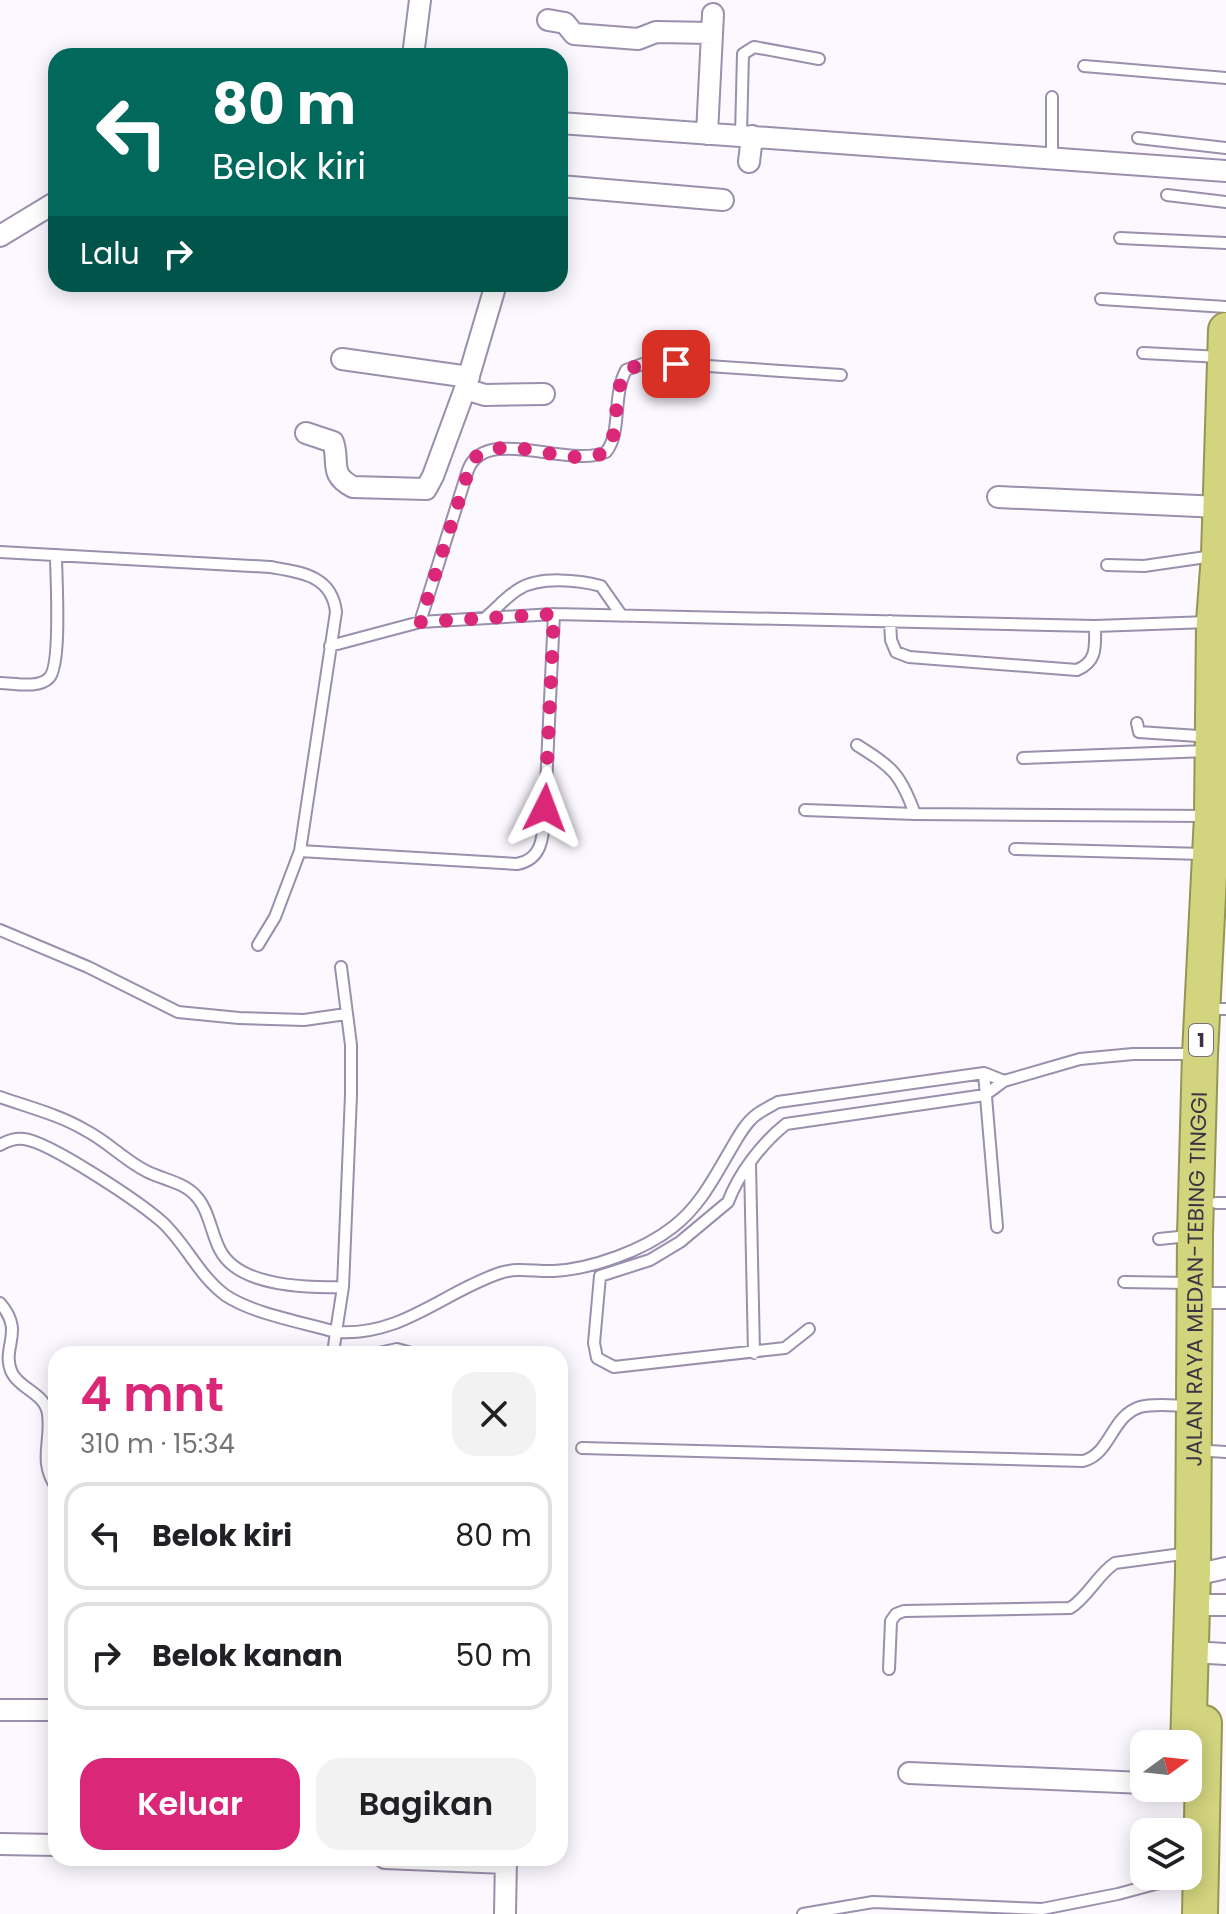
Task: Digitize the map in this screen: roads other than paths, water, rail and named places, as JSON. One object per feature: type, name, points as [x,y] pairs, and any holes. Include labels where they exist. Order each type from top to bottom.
[{"type":"highway","name":"JALAN RAYA MEDAN-TEBING TINGGI","points":[[1192,1730],[1208,1653],[1212,1580],[1194,1406],[1221,1203],[1223,1009],[1218,864],[1208,751],[1219,555],[1225,344]]},
{"type":"highway","name":"JALAN RAYA MEDAN-TEBING TINGGI","points":[[1202,1785],[1218,1451],[1211,1293],[1195,1235],[1200,1054],[1218,864]]},
{"type":"highway","name":"JALAN RAYA MEDAN-TEBING TINGGI","points":[[1200,1914],[1202,1802]]},
{"type":"highway","points":[[1183,1914],[1184,1890]]},
{"type":"street","points":[[414,48],[420,0]]},
{"type":"street","points":[[548,20],[565,23],[574,34],[638,39],[656,32],[712,23],[707,134]]},
{"type":"street","points":[[568,124],[1226,171]]},
{"type":"street","points":[[746,135],[749,162]]},
{"type":"street","points":[[568,187],[723,200]]},
{"type":"street","points":[[0,236],[48,207]]},
{"type":"street","points":[[306,433],[333,442],[336,450],[334,465],[349,485],[422,491],[433,476],[467,383],[494,292]]},
{"type":"street","points":[[342,359],[467,383],[485,395],[544,394]]},
{"type":"street","points":[[998,497],[1220,507]]},
{"type":"street","points":[[0,1710],[48,1710]]},
{"type":"street","points":[[909,1773],[1130,1782]]},
{"type":"street","points":[[0,1844],[48,1845]]},
{"type":"street","points":[[505,1914],[506,1866]]},
{"type":"lane","points":[[746,135],[743,54],[747,49],[754,47],[819,59]]},
{"type":"lane","points":[[1084,66],[1226,78]]},
{"type":"lane","points":[[1052,97],[1052,158]]},
{"type":"lane","points":[[1138,138],[1226,148]]},
{"type":"lane","points":[[1167,195],[1226,202]]},
{"type":"lane","points":[[1120,238],[1226,243]]},
{"type":"lane","points":[[1101,299],[1226,307]]},
{"type":"lane","points":[[1143,353],[1225,344]]},
{"type":"lane","points":[[420,622],[468,470],[472,460],[480,453],[496,448],[589,457],[606,452],[613,441],[617,391],[621,379],[626,370],[648,362],[841,375]]},
{"type":"lane","points":[[0,552],[270,567],[319,578],[335,601],[336,612],[300,851],[275,917],[258,945]]},
{"type":"lane","points":[[0,683],[40,684],[50,677],[56,660],[56,555]]},
{"type":"lane","points":[[1107,565],[1144,566],[1219,555]]},
{"type":"lane","points":[[485,618],[518,589],[547,581],[601,586],[622,616]]},
{"type":"lane","points":[[330,646],[420,622],[554,614],[1095,626],[1214,622]]},
{"type":"lane","points":[[300,851],[517,864],[537,855],[543,835],[554,614]]},
{"type":"lane","points":[[890,621],[891,640],[896,652],[909,657],[1077,670],[1089,665],[1095,655],[1095,626]]},
{"type":"lane","points":[[1023,758],[1208,751],[1201,738],[1139,732],[1137,723]]},
{"type":"lane","points":[[857,745],[889,765],[897,774],[915,814]]},
{"type":"lane","points":[[805,810],[1212,816]]},
{"type":"lane","points":[[1015,849],[1173,855],[1218,864]]},
{"type":"lane","points":[[0,930],[88,967],[178,1012],[304,1020],[346,1014]]},
{"type":"lane","points":[[334,1346],[343,1287],[351,1095],[351,1045],[341,967]]},
{"type":"lane","points":[[809,1329],[785,1348],[614,1367],[597,1358],[594,1343],[600,1276],[650,1260],[680,1242],[728,1202],[731,1192],[764,1143],[786,1124],[985,1095],[1004,1081],[1080,1059],[1133,1054],[1200,1054]]},
{"type":"lane","points":[[0,1145],[14,1139],[30,1141],[71,1161],[135,1201],[163,1222],[207,1279],[243,1305],[336,1332],[383,1327],[410,1319],[503,1272],[579,1268],[622,1254],[673,1227],[698,1203],[739,1134],[756,1115],[778,1102],[984,1073],[1004,1081]]},
{"type":"lane","points":[[984,1073],[997,1227]]},
{"type":"lane","points":[[0,1097],[84,1129],[144,1170],[195,1194],[205,1211],[221,1254],[240,1270],[264,1280],[307,1288],[343,1287]]},
{"type":"lane","points":[[778,1102],[786,1124]]},
{"type":"lane","points":[[750,1164],[754,1353]]},
{"type":"lane","points":[[1159,1239],[1195,1235]]},
{"type":"lane","points":[[1124,1282],[1211,1293]]},
{"type":"lane","points":[[0,1303],[13,1324],[8,1359],[12,1372],[44,1403],[48,1415],[45,1451],[48,1473]]},
{"type":"lane","points":[[582,1448],[1083,1461],[1098,1454],[1128,1412],[1143,1406],[1194,1406]]},
{"type":"lane","points":[[889,1669],[891,1621],[896,1614],[904,1611],[1070,1608],[1115,1563],[1212,1580]]},
{"type":"lane","points":[[803,1914],[873,1902],[1042,1909],[1133,1890]]}]
